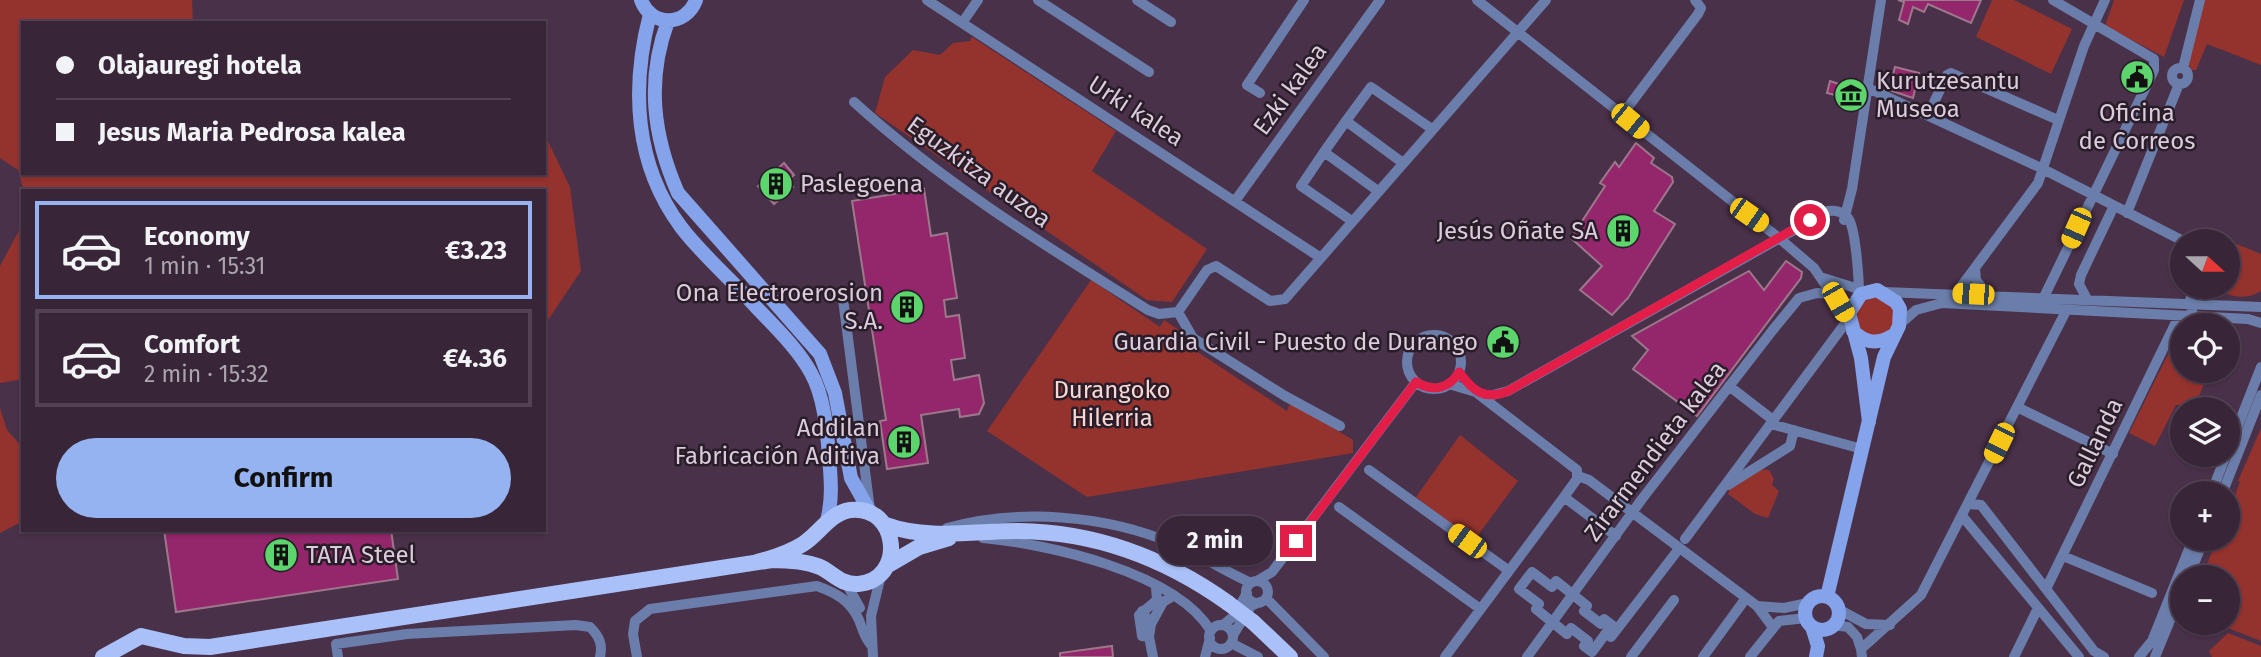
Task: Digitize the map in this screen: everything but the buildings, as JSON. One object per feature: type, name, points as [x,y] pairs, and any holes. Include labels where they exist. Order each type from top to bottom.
[{"type":"main road","points":[[641,0],[650,14],[667,21],[685,15],[696,0]]},
{"type":"main road","points":[[650,14],[641,50],[638,114],[643,147],[654,180],[681,227],[789,342],[812,374],[827,429],[831,509],[818,548],[827,571]]},
{"type":"main road","points":[[667,21],[657,48],[654,83],[655,120],[664,160],[678,193],[820,354],[835,393],[851,478],[870,512],[886,525],[936,536],[968,533],[1058,533],[1105,542],[1151,557],[1185,574],[1228,603],[1290,657]]},
{"type":"main road","points":[[1827,597],[1868,422],[1900,309],[1896,302],[1870,292],[1851,306],[1849,325],[1866,388],[1868,422]]},
{"type":"main road","points":[[1849,325],[1859,337],[1875,342],[1895,331]]},
{"type":"main road","points":[[758,562],[802,545],[846,510],[870,512]]},
{"type":"main road","points":[[884,569],[892,544],[886,525]]},
{"type":"main road","points":[[183,657],[211,647],[758,562],[800,562],[827,571],[846,583],[858,584],[936,536]]},
{"type":"main road","points":[[1817,597],[1827,597],[1838,609],[1817,651],[1809,622],[1808,603],[1817,597]]},
{"type":"main road","points":[[1809,622],[1831,627]]},
{"type":"main road","points":[[103,657],[125,651],[141,636],[211,647]]},
{"type":"main road","points":[[157,640],[165,657]]},
{"type":"street","points":[[962,23],[978,0]]},
{"type":"street","points":[[1038,0],[1149,72]]},
{"type":"street","points":[[1137,0],[1171,22]]},
{"type":"street","points":[[1259,93],[1247,85],[1304,0]]},
{"type":"street","name":"Ezki kalea","points":[[1235,201],[1380,0]]},
{"type":"street","points":[[1477,0],[1779,238],[1819,276],[1849,325],[1772,422],[1685,539]]},
{"type":"street","points":[[1340,426],[1285,396],[1193,338],[1178,313],[1207,270],[1216,267],[1270,301],[1278,303],[1285,299],[1546,0]]},
{"type":"street","points":[[1870,292],[1840,212],[1850,195],[1881,0]]},
{"type":"street","points":[[2045,298],[2091,196],[2154,70],[2154,59],[2053,0]]},
{"type":"street","points":[[1895,331],[1916,310],[1942,303],[1958,293],[2038,183],[2057,120],[2092,25],[2105,0]]},
{"type":"street","points":[[2127,213],[2179,84],[2173,80],[2173,72],[2183,68],[2200,0]]},
{"type":"street","name":"Urki kalea","points":[[931,1],[1321,258]]},
{"type":"street","points":[[1622,115],[1698,4]]},
{"type":"street","points":[[1928,115],[1947,75],[1951,73],[2057,120]]},
{"type":"street","points":[[1352,221],[1301,186],[1371,87],[1432,129]]},
{"type":"street","points":[[1868,88],[2025,162],[2042,164],[2056,176],[2091,196],[2170,234]]},
{"type":"street","name":"Eguzkitza auzoa","points":[[854,103],[900,144],[1001,217],[1147,310],[1158,314],[1178,313]]},
{"type":"street","points":[[1346,121],[1403,163]]},
{"type":"street","points":[[1325,152],[1378,191]]},
{"type":"street","points":[[2038,183],[2056,176]]},
{"type":"street","points":[[2087,299],[2078,284],[2113,208]]},
{"type":"street","points":[[1449,384],[1459,372],[1461,356],[1452,341],[1436,334],[1428,335],[1413,344],[1409,351],[1408,368],[1416,382],[1433,389],[1449,384],[1497,395],[1516,388],[1828,211],[1840,212]]},
{"type":"street","points":[[1859,268],[1870,292]]},
{"type":"street","points":[[1975,269],[1976,280],[1988,295]]},
{"type":"street","points":[[1819,276],[1870,292],[1958,293],[2261,307]]},
{"type":"street","name":"Zirarmendieta kalea","points":[[1527,657],[1729,386],[1799,298],[1816,293],[1831,294]]},
{"type":"street","points":[[843,299],[871,499],[870,512]]},
{"type":"street","points":[[2190,299],[2189,304],[2194,313]]},
{"type":"street","points":[[1942,303],[2170,316]]},
{"type":"street","points":[[1831,627],[1849,627],[1857,637],[1862,653],[1922,595],[2066,311]]},
{"type":"street","points":[[2240,318],[2261,323]]},
{"type":"street","name":"Gallanda","points":[[2047,587],[2170,335]]},
{"type":"street","points":[[2240,420],[2261,367]]},
{"type":"street","points":[[1445,657],[1577,477],[1577,470],[1475,391],[1459,372]]},
{"type":"street","points":[[1207,657],[1211,634],[1234,617],[1251,586],[1270,575],[1416,382]]},
{"type":"street","points":[[1729,386],[1772,422],[1862,449]]},
{"type":"street","points":[[2227,481],[2261,395]]},
{"type":"street","points":[[2017,407],[2113,454]]},
{"type":"street","points":[[1722,489],[1790,446],[1794,430]]},
{"type":"street","points":[[1369,470],[1508,570]]},
{"type":"street","points":[[1577,477],[1588,480],[1678,550],[1757,606],[1772,626]]},
{"type":"street","points":[[1564,497],[1616,536]]},
{"type":"street","points":[[1969,504],[1981,505],[2094,651],[2105,657]]},
{"type":"street","points":[[1339,507],[1479,608]]},
{"type":"street","points":[[1963,517],[2079,657]]},
{"type":"street","points":[[936,536],[959,525],[1030,518],[1105,523],[1173,543],[1251,586],[1264,583],[1265,596],[1325,657]]},
{"type":"street","points":[[936,536],[984,538],[1067,551],[1103,563],[1156,587],[1195,611],[1211,634],[1215,646],[1229,642]]},
{"type":"street","points":[[1596,657],[1678,550]]},
{"type":"street","points":[[2139,657],[2152,641],[2188,551]]},
{"type":"street","points":[[2063,556],[2152,593]]},
{"type":"street","points":[[1207,657],[1229,642],[1251,606],[1265,596],[1280,562]]},
{"type":"street","points":[[870,640],[884,569]]},
{"type":"street","points":[[1532,572],[1552,587],[1556,581],[1587,606],[1584,611],[1601,624],[1604,619],[1612,625],[1592,652],[1584,646],[1588,641],[1571,628],[1567,634],[1553,623],[1536,609],[1539,604],[1519,589],[1532,572]]},
{"type":"street","points":[[846,583],[870,640],[873,657]]},
{"type":"street","points":[[637,657],[633,634],[637,617],[657,606],[817,586],[837,593],[852,607],[864,638],[870,640]]},
{"type":"street","points":[[1251,586],[1253,601],[1265,596]]},
{"type":"street","points":[[1149,637],[1142,636],[1138,620],[1142,611],[1157,600],[1156,587]]},
{"type":"street","points":[[1153,657],[1149,637],[1151,624],[1163,602],[1173,596]]},
{"type":"street","points":[[1703,657],[1746,598]]},
{"type":"street","points":[[1635,656],[1674,600]]},
{"type":"street","points":[[1757,606],[1784,608],[1808,603]]},
{"type":"street","points":[[2014,657],[2038,608]]},
{"type":"street","points":[[1838,609],[1859,622],[1891,624]]},
{"type":"street","points":[[1142,611],[1151,624]]},
{"type":"street","points":[[1750,657],[1772,626],[1787,618],[1809,622]]},
{"type":"street","points":[[2155,657],[2170,621]]},
{"type":"street","points":[[338,657],[336,644],[407,634],[576,625],[590,627],[597,633],[601,644],[600,657]]},
{"type":"street","points":[[1223,625],[1229,642],[1258,657]]},
{"type":"green space","points":[[0,0],[192,0],[193,21],[21,21],[21,175],[546,175],[546,137],[570,187],[581,271],[546,323],[546,189],[23,189],[18,170],[0,158]]},
{"type":"green space","points":[[1992,0],[2014,0],[2072,29],[2051,74],[1976,37]]},
{"type":"green space","points":[[2114,0],[2184,0],[2164,57],[2105,26]]},
{"type":"green space","points":[[2204,0],[2261,0],[2261,65],[2207,44],[2196,70],[2192,70],[2188,64]]},
{"type":"green space","points":[[972,37],[1116,131],[1092,171],[1207,249],[1172,302],[1147,300],[875,113],[885,77],[913,50],[940,55],[953,43],[970,41]]},
{"type":"green space","points":[[21,227],[21,379],[0,383],[0,266]]},
{"type":"green space","points":[[2240,245],[2261,254],[2261,291],[2240,297]]},
{"type":"green space","name":"Durangoko Hilerria","points":[[1091,280],[1160,327],[1164,320],[1182,332],[1178,339],[1287,411],[1289,405],[1295,404],[1353,440],[1353,453],[1087,497],[987,431]]},
{"type":"green space","points":[[1875,298],[1888,304],[1894,317],[1888,330],[1875,336],[1862,330],[1856,317],[1862,304]]},
{"type":"green space","points":[[2170,350],[2170,383],[2205,383],[2199,397],[2170,397],[2170,417],[2155,446],[2129,433]]},
{"type":"green space","points":[[0,408],[7,430],[21,446],[21,522],[0,533]]},
{"type":"green space","points":[[2261,428],[2261,641],[2240,633],[2240,565],[2207,565],[2212,551],[2240,551],[2238,481]]},
{"type":"green space","points":[[1460,435],[1518,481],[1473,542],[1416,497]]},
{"type":"green space","points":[[1761,469],[1769,470],[1774,479],[1772,485],[1779,491],[1768,518],[1755,514],[1728,494],[1731,486]]},
{"type":"green space","points":[[2226,635],[2233,635],[2261,646],[2261,657],[2212,657],[2209,651]]},
{"type":"place","name":"Oficina de Correos","points":[[2137,77]]},
{"type":"place","name":"Kurutzesantu Museoa","points":[[1851,95]]},
{"type":"place","name":"Paslegoena","points":[[776,184]]},
{"type":"place","name":"Jesús Oñate SA","points":[[1623,231]]},
{"type":"place","name":"Ona Electroerosion S.A.","points":[[907,307]]},
{"type":"place","name":"Guardia Civil - Puesto de Durango","points":[[1503,342]]},
{"type":"place","name":"Addilan Fabricación Aditiva","points":[[904,442]]},
{"type":"place","name":"TATA Steel","points":[[281,555]]},
{"type":"route","points":[[1296,541],[1416,382],[1424,387],[1441,388],[1455,379],[1459,372],[1477,393],[1497,395],[1516,388],[1810,220]]}]
